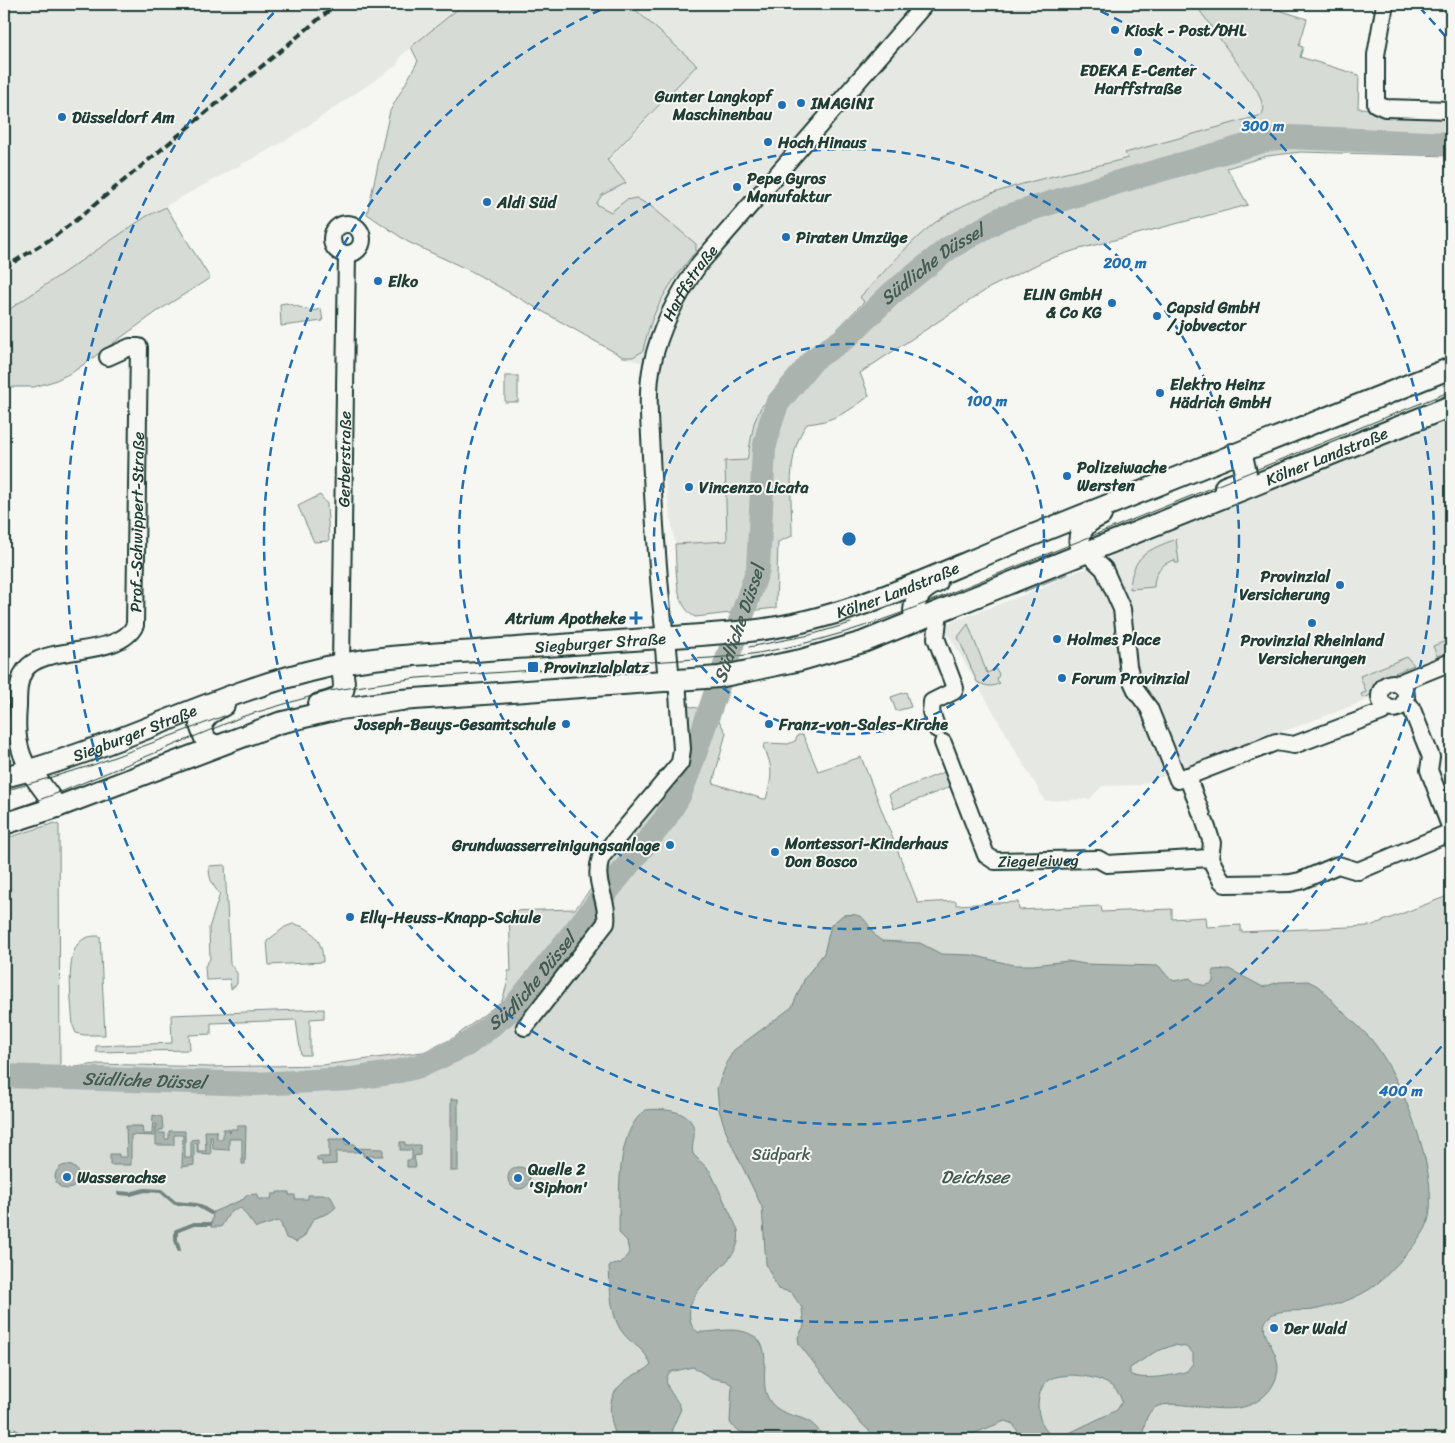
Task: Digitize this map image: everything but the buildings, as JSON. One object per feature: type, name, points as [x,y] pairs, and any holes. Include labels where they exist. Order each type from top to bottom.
[{"type":"main road","name":"Kölner Landstraße","points":[[665,638],[749,632],[821,618],[859,606],[1233,454],[1451,368]]},
{"type":"main road","name":"Kölner Landstraße","points":[[673,680],[739,674],[829,652],[939,612],[1451,406]]},
{"type":"main road","name":"Kölner Landstraße","points":[[1202,506],[1206,496],[1244,478],[1246,466],[1243,460],[1233,454]]},
{"type":"main road","name":"Kölner Landstraße","points":[[1088,553],[1080,545],[1081,529],[1097,517],[1115,510],[1119,501]]},
{"type":"main road","points":[[920,619],[914,610],[920,592],[932,584],[952,576],[955,568]]},
{"type":"main road","name":"Siegburger Straße","points":[[4,777],[129,736],[236,692],[278,679],[342,664],[417,654],[665,638],[673,680],[401,700],[368,704],[307,716],[217,746],[57,807],[4,824]]},
{"type":"main road","name":"Siegburger Straße","points":[[307,716],[316,704],[336,699],[343,694],[345,688],[342,664]]},
{"type":"main road","name":"Siegburger Straße","points":[[217,746],[206,741],[200,725],[208,714],[231,702],[236,692]]},
{"type":"main road","points":[[30,769],[57,807]]},
{"type":"street","name":"Harffstraße","points":[[665,638],[654,530],[649,391],[655,353],[669,312],[678,293],[700,263],[925,4]]},
{"type":"street","points":[[1385,4],[1376,55],[1376,104],[1384,108],[1451,110]]},
{"type":"street","name":"Gerberstraße","points":[[342,664],[346,254]]},
{"type":"street","name":"Prof.-Schwippert-Straße","points":[[30,769],[19,748],[17,718],[19,683],[24,670],[32,662],[43,658],[103,645],[123,638],[132,632],[135,625],[139,347],[130,347],[108,357]]},
{"type":"street","points":[[1104,569],[1110,550],[1116,541]]},
{"type":"street","points":[[1088,553],[1104,569],[1122,609],[1128,666],[1132,681],[1137,692],[1150,708],[1182,778],[1203,818],[1212,843],[1210,858],[1225,884],[1290,883],[1300,881],[1338,865],[1358,871],[1451,831],[1429,770],[1431,757],[1411,707],[1404,703]]},
{"type":"street","points":[[936,638],[939,612]]},
{"type":"street","points":[[920,619],[936,638]]},
{"type":"street","name":"Ziegeleiweg","points":[[936,638],[955,688],[934,700],[931,705],[940,736],[986,855],[995,861],[1098,859],[1107,864],[1210,858]]},
{"type":"street","points":[[1401,686],[1404,681],[1451,662]]},
{"type":"street","name":"Siegburger Straße","points":[[525,1027],[604,928],[606,911],[597,870],[601,857],[680,763],[682,749],[673,680]]},
{"type":"street","points":[[1391,684],[1401,686],[1406,694],[1404,703],[1396,708],[1386,706],[1381,698],[1383,689],[1391,684]]},
{"type":"street","points":[[1182,778],[1276,742],[1294,746],[1382,712],[1386,706]]},
{"type":"shaded area","points":[[4,4],[464,4],[401,56],[397,65],[290,138],[147,216],[4,313]]},
{"type":"shaded area","points":[[629,4],[1195,4],[1258,92],[1264,108],[1262,115],[1258,117],[1126,153],[1128,158],[1001,191],[974,200],[944,216],[920,237],[861,297],[865,302],[782,383],[747,450],[747,460],[725,461],[728,541],[675,544],[656,426],[655,389],[670,297],[656,323],[646,364],[623,357],[473,272],[408,242],[577,195],[697,65]]},
{"type":"shaded area","points":[[1451,420],[1451,669],[1139,785],[1102,786],[1090,799],[1045,801],[943,625],[1045,587],[1068,574],[1103,564],[1124,544]]},
{"type":"green space","points":[[464,4],[629,4],[697,65],[607,160],[626,183],[602,195],[596,204],[611,212],[626,200],[636,198],[652,207],[696,244],[696,251],[678,274],[657,309],[651,322],[643,351],[633,357],[623,357],[473,272],[408,242],[367,214],[390,111],[418,61],[411,47]]},
{"type":"green space","points":[[1195,4],[1260,4],[1307,19],[1299,46],[1303,47],[1300,57],[1359,75],[1358,108],[1451,112],[1451,156],[1301,152],[1267,156],[1227,168],[1248,205],[1076,250],[1046,260],[989,288],[860,373],[869,396],[848,411],[833,418],[807,424],[795,449],[793,463],[791,478],[792,536],[778,542],[776,608],[695,617],[683,604],[680,595],[676,574],[675,544],[727,541],[725,461],[747,460],[754,423],[761,407],[864,302],[860,297],[922,233],[946,215],[965,205],[1010,188],[1128,158],[1125,153],[1262,115],[1264,108],[1258,92]]},
{"type":"green space","points":[[166,207],[210,278],[158,311],[73,372],[54,381],[34,387],[5,387],[4,536],[4,313],[147,216]]},
{"type":"green space","points":[[286,303],[312,311],[321,309],[323,321],[281,326],[280,304]]},
{"type":"green space","points":[[505,376],[518,376],[518,402],[505,402]]},
{"type":"green space","points":[[320,495],[327,504],[329,541],[314,542],[298,506]]},
{"type":"green space","points":[[1176,539],[1179,563],[1175,563],[1175,560],[1162,566],[1155,577],[1154,587],[1130,589],[1134,568],[1143,555]]},
{"type":"green space","points":[[1066,568],[1068,574],[1023,592],[1036,581]]},
{"type":"green space","points":[[968,624],[987,673],[996,669],[999,674],[997,680],[1000,683],[994,686],[983,685],[977,682],[958,637]]},
{"type":"green space","points":[[1451,639],[1451,651],[1437,656],[1433,646]]},
{"type":"green space","points":[[1407,657],[1414,665],[1383,678],[1369,696],[1363,698],[1361,694],[1366,692],[1360,676]]},
{"type":"green space","points":[[906,692],[911,707],[896,711],[891,697]]},
{"type":"green space","name":"Südpark","points":[[680,704],[714,712],[726,733],[713,783],[763,799],[766,799],[771,778],[769,760],[763,747],[766,743],[788,744],[795,741],[798,735],[803,735],[818,771],[861,757],[918,903],[956,901],[956,905],[1018,902],[1019,910],[1101,906],[1102,912],[1172,909],[1172,919],[1206,917],[1207,927],[1241,925],[1241,932],[1370,926],[1450,895],[1451,1439],[4,1439],[4,839],[55,823],[59,825],[60,1079],[68,1079],[68,1068],[97,1064],[210,1067],[322,1065],[438,1050],[502,1001],[508,981],[508,971],[511,971],[509,911],[575,909],[594,885],[598,871],[674,771]]},
{"type":"green space","points":[[944,772],[950,787],[894,809],[889,794]]},
{"type":"green space","points":[[225,865],[230,964],[237,973],[237,984],[231,989],[230,979],[206,980],[205,966],[210,959],[209,928],[220,894],[212,882],[209,866]]},
{"type":"green space","points":[[293,924],[306,928],[316,937],[323,955],[323,962],[269,965],[267,941],[285,927]]},
{"type":"green space","points":[[100,936],[105,1035],[84,1035],[76,1033],[73,1026],[70,981],[72,957],[76,947],[83,939]]},
{"type":"green space","points":[[324,1009],[324,1018],[310,1019],[310,1055],[301,1055],[296,1020],[211,1023],[211,1034],[189,1035],[190,1050],[96,1052],[96,1046],[172,1043],[171,1015]]},
{"type":"water","name":"Deichsee","points":[[843,915],[859,916],[867,922],[872,932],[882,941],[920,943],[941,954],[972,955],[1013,965],[1068,961],[1085,964],[1159,966],[1174,981],[1190,978],[1198,984],[1204,985],[1213,982],[1213,970],[1229,969],[1263,987],[1279,982],[1308,981],[1316,985],[1371,1039],[1400,1087],[1418,1135],[1429,1184],[1430,1206],[1424,1232],[1393,1269],[1363,1293],[1328,1307],[1313,1310],[1283,1311],[1269,1317],[1265,1323],[1264,1330],[1275,1353],[1278,1372],[1271,1389],[1262,1398],[1243,1407],[1228,1409],[1169,1404],[1159,1406],[1149,1414],[1141,1439],[1023,1439],[1013,1424],[1005,1421],[960,1439],[878,1439],[859,1421],[799,1344],[798,1337],[804,1326],[802,1308],[791,1292],[778,1289],[766,1264],[762,1207],[728,1137],[719,1110],[717,1088],[734,1050],[792,1007],[805,978],[824,953],[831,925]],"holes":[[[1174,1345],[1186,1347],[1193,1353],[1193,1363],[1187,1371],[1158,1377],[1141,1377],[1130,1374],[1130,1368],[1155,1352]],[[1070,1375],[1093,1378],[1108,1384],[1119,1395],[1122,1402],[1117,1410],[1065,1435],[1055,1437],[1048,1433],[1043,1426],[1038,1409],[1038,1400],[1044,1384],[1050,1379]]]},
{"type":"water","points":[[451,1099],[458,1099],[458,1171],[451,1171]]},
{"type":"water","points":[[646,1110],[668,1110],[682,1114],[692,1123],[694,1130],[693,1154],[710,1171],[739,1233],[733,1253],[703,1285],[692,1300],[690,1319],[692,1327],[698,1332],[735,1330],[754,1336],[761,1344],[764,1353],[765,1385],[767,1396],[773,1405],[785,1413],[808,1421],[824,1436],[831,1439],[759,1437],[735,1429],[730,1422],[732,1385],[726,1381],[711,1378],[693,1367],[670,1372],[667,1377],[668,1386],[681,1409],[672,1429],[675,1439],[617,1439],[610,1411],[613,1395],[625,1381],[651,1365],[645,1354],[623,1333],[615,1319],[609,1266],[621,1263],[629,1253],[627,1241],[619,1233],[621,1167],[628,1133],[636,1120]]},
{"type":"water","points":[[153,1115],[162,1117],[163,1130],[159,1130],[159,1133],[165,1133],[165,1139],[169,1139],[169,1131],[185,1131],[185,1158],[191,1158],[191,1140],[198,1139],[198,1151],[206,1151],[205,1131],[217,1131],[217,1139],[223,1139],[223,1129],[229,1129],[230,1133],[231,1129],[237,1129],[237,1126],[246,1126],[245,1164],[242,1164],[242,1139],[229,1139],[229,1150],[213,1149],[212,1137],[210,1137],[211,1154],[197,1153],[197,1143],[194,1143],[194,1165],[182,1167],[183,1135],[174,1135],[174,1145],[156,1145],[156,1127],[158,1125],[155,1124],[155,1136],[131,1135],[131,1165],[110,1165],[110,1154],[119,1154],[119,1157],[127,1157],[126,1126],[142,1126],[143,1134],[152,1134]]},
{"type":"water","points":[[329,1139],[345,1139],[345,1144],[355,1144],[355,1148],[383,1149],[383,1156],[363,1156],[363,1152],[336,1152],[336,1164],[322,1165],[322,1161],[317,1161],[317,1157],[329,1157]]},
{"type":"water","points":[[400,1142],[405,1142],[405,1145],[420,1145],[420,1155],[414,1156],[416,1167],[407,1167],[407,1160],[412,1160],[412,1150],[400,1150]]},
{"type":"water","name":"Wasserachse","points":[[67,1165],[75,1169],[79,1177],[75,1185],[67,1189],[59,1185],[55,1177],[59,1169]]},
{"type":"water","points":[[519,1167],[529,1174],[530,1178],[523,1188],[519,1189],[509,1182],[508,1178],[515,1168]]},
{"type":"water","points":[[277,1192],[289,1192],[289,1195],[295,1195],[295,1199],[308,1199],[308,1195],[330,1195],[336,1207],[329,1213],[313,1219],[304,1237],[296,1242],[286,1238],[278,1221],[256,1228],[241,1208],[230,1212],[221,1227],[211,1227],[213,1212],[244,1199],[246,1195],[257,1194],[258,1199],[271,1199],[272,1194],[277,1194]]},
{"type":"water","points":[[15,1429],[21,1433],[23,1439],[4,1439],[6,1432]]},
{"type":"waterway","name":"Südliche Düssel","points":[[4,1076],[256,1084],[350,1079],[391,1073],[420,1066],[468,1044],[513,1008],[665,819],[679,796],[758,569],[764,449],[770,425],[777,404],[814,359],[847,337],[891,294],[949,248],[1002,218],[1115,183],[1270,139],[1289,137],[1451,144]]},
{"type":"waterway","points":[[119,1193],[130,1194],[145,1190],[161,1191],[175,1203],[197,1205],[211,1213]]},
{"type":"waterway","points":[[179,1250],[176,1231],[194,1224],[210,1224]]},
{"type":"tram line","points":[[4,813],[63,791],[244,716],[329,691],[417,678],[739,656],[781,649],[841,633],[901,613],[1451,391]]},
{"type":"tram line","points":[[749,647],[810,635],[851,623]]},
{"type":"tram line","points":[[4,791],[93,765],[224,716]]},
{"type":"railway","points":[[4,268],[54,237],[81,216],[337,4]]},
{"type":"place","name":"Kiosk - Post/DHL","points":[[1115,30]]},
{"type":"place","name":"EDEKA E-Center Harffstraße","points":[[1138,52]]},
{"type":"place","name":"IMAGINI","points":[[801,103]]},
{"type":"place","name":"Gunter Langkopf Maschinenbau","points":[[782,105]]},
{"type":"place","name":"Düsseldorf Am","points":[[62,117]]},
{"type":"place","name":"Hoch Hinaus","points":[[768,142]]},
{"type":"place","name":"Pepe Gyros Manufaktur","points":[[737,187]]},
{"type":"place","name":"Aldi Süd","points":[[487,202]]},
{"type":"place","name":"Piraten Umzüge","points":[[786,237]]},
{"type":"place","name":"Elko","points":[[378,281]]},
{"type":"place","name":"ELIN GmbH & Co KG","points":[[1112,303]]},
{"type":"place","name":"Capsid GmbH / jobvector","points":[[1157,316]]},
{"type":"place","name":"Elektro Heinz Hädrich GmbH","points":[[1160,393]]},
{"type":"place","name":"Polizeiwache Wersten","points":[[1067,476]]},
{"type":"place","name":"Vincenzo Licata","points":[[689,487]]},
{"type":"place","name":"Provinzial Versicherung","points":[[1340,585]]},
{"type":"place","name":"Atrium Apotheke","points":[[636,618]]},
{"type":"place","name":"Provinzial Rheinland Versicherungen","points":[[1312,623]]},
{"type":"place","name":"Holmes Place","points":[[1057,639]]},
{"type":"place","name":"Provinzialplatz","points":[[533,667]]},
{"type":"place","name":"Forum Provinzial","points":[[1062,678]]},
{"type":"place","name":"Joseph-Beuys-Gesamtschule","points":[[566,724]]},
{"type":"place","name":"Franz-von-Sales-Kirche","points":[[769,724]]},
{"type":"place","name":"Grundwasserreinigungsanlage","points":[[670,845]]},
{"type":"place","name":"Montessori-Kinderhaus Don Bosco","points":[[775,852]]},
{"type":"place","name":"Elly-Heuss-Knapp-Schule","points":[[350,917]]},
{"type":"place","name":"Wasserachse","points":[[67,1177]]},
{"type":"place","name":"Quelle 2 'Siphon'","points":[[518,1178]]},
{"type":"place","name":"Der Wald","points":[[1274,1328]]}]
